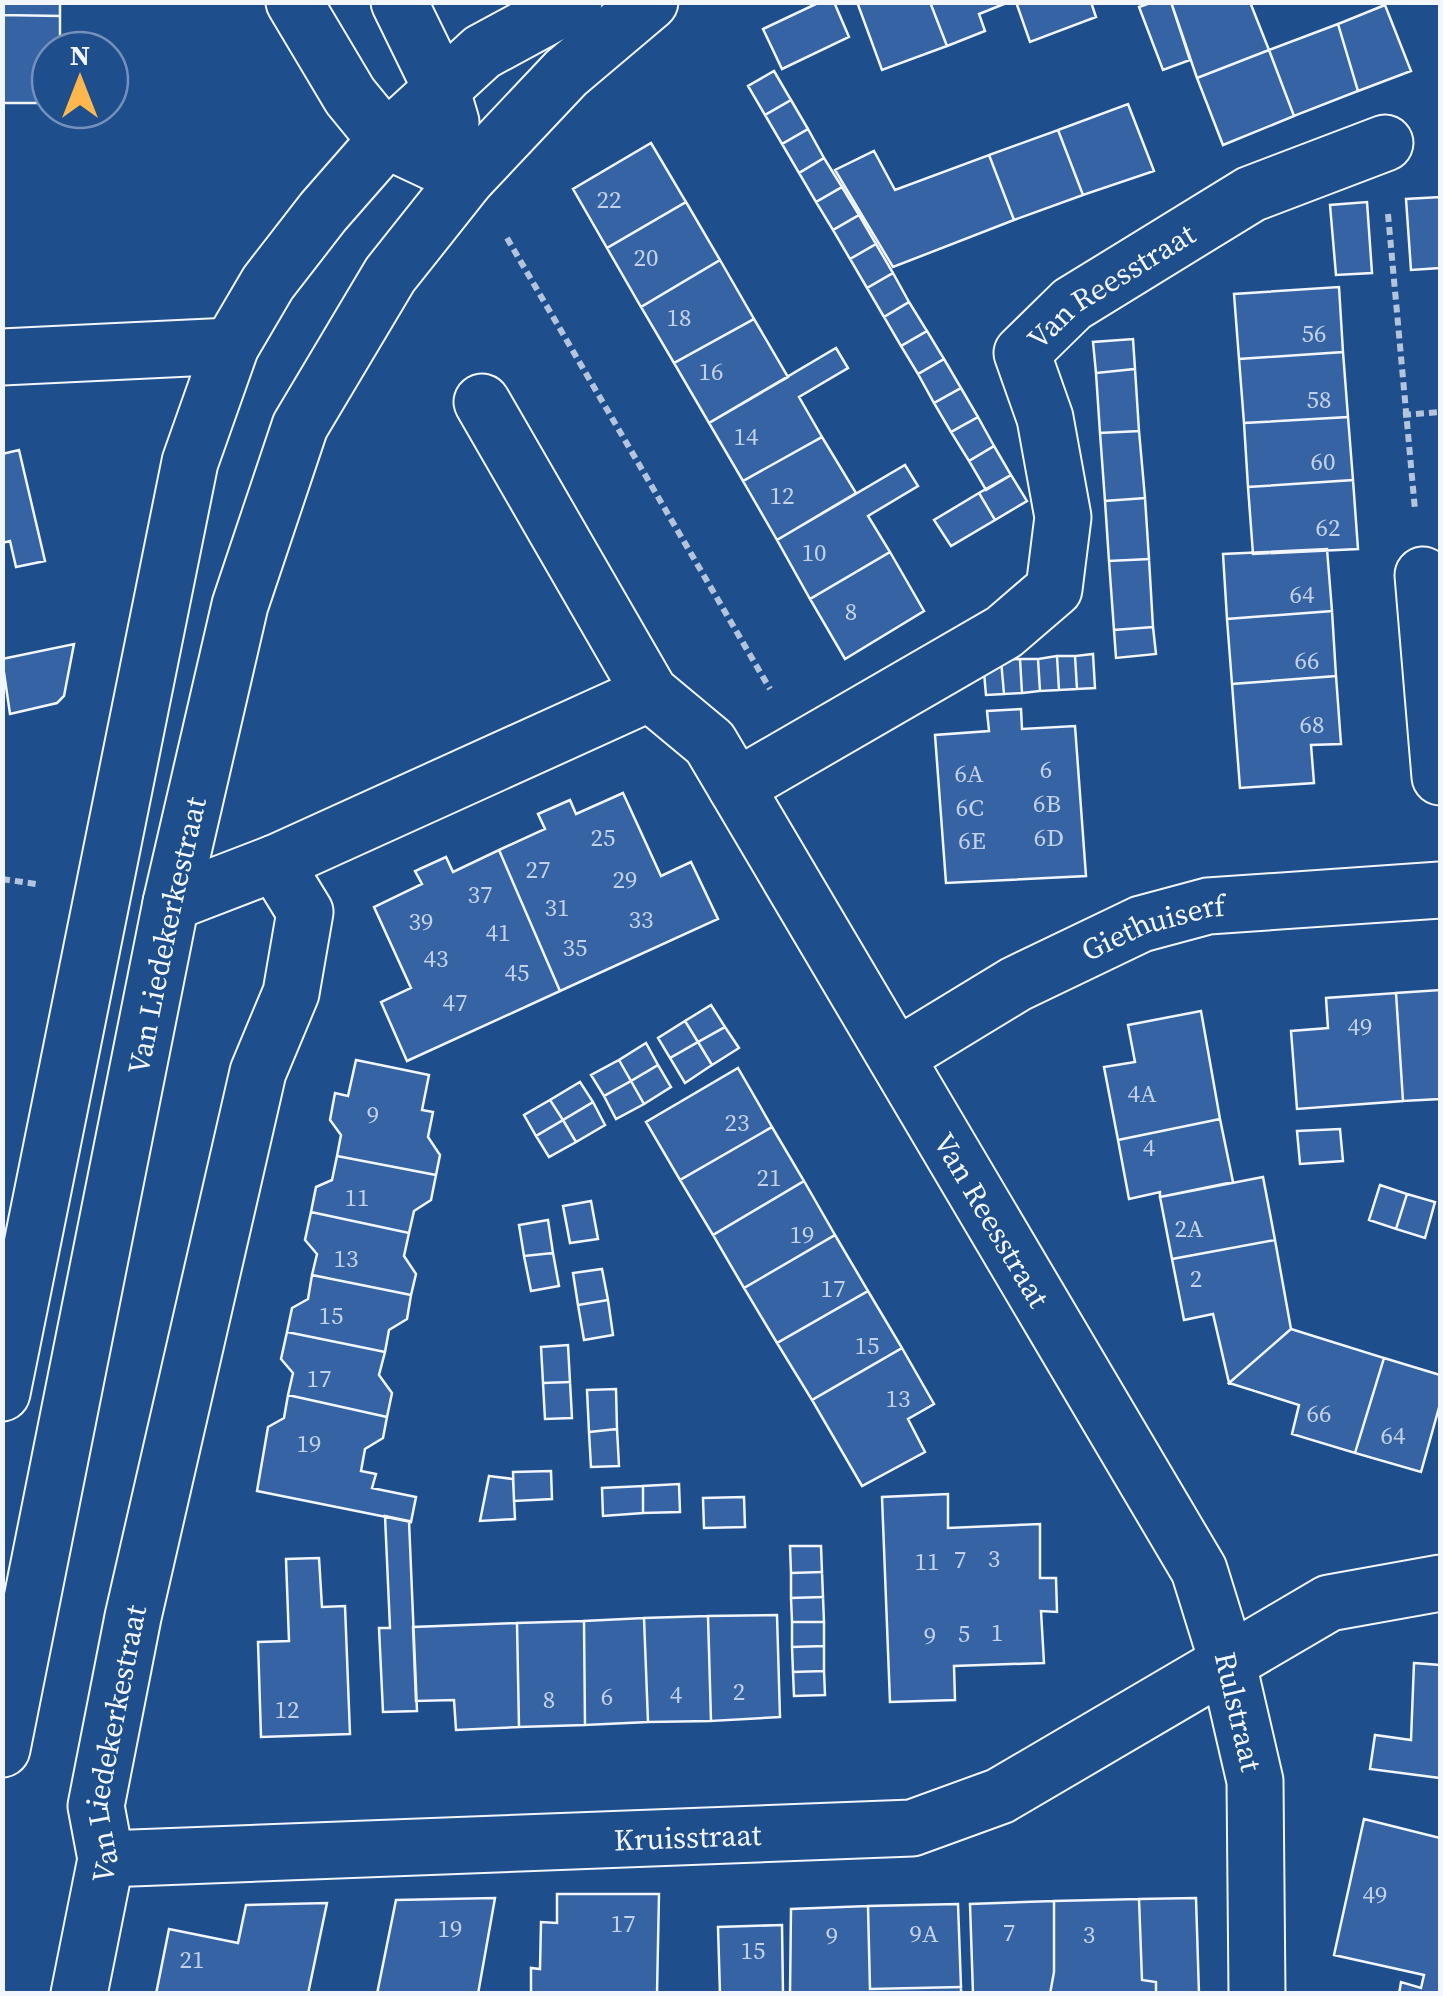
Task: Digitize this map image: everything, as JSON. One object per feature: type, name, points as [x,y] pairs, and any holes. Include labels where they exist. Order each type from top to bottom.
[{"type":"street","points":[[294,2],[350,96],[386,140],[468,178]]},
{"type":"street","points":[[399,2],[441,88],[468,178]]},
{"type":"street","points":[[2,1393],[190,462],[230,346],[268,283],[386,140],[482,52],[574,2]]},
{"type":"street","name":"Van Liedekerkestraat","points":[[2,1748],[170,903],[240,605],[300,426],[390,276],[468,178],[566,72],[650,2]]},
{"type":"street","name":"Van Reesstraat","points":[[736,786],[1004,632],[1054,589],[1063,517],[1045,418],[1022,353],[1072,304],[1251,194],[1385,143]]},
{"type":"street","points":[[22,358],[230,346]]},
{"type":"street","name":"Van Reesstraat","points":[[482,402],[650,692],[710,743],[736,786],[1199,1570],[1227,1660]]},
{"type":"street","points":[[1423,575],[1440,777]]},
{"type":"street","points":[[170,903],[275,863],[650,692]]},
{"type":"street","name":"Van Liedekerkestraat","points":[[79,1994],[106,1859],[96,1806],[133,1617],[258,1072],[294,977],[304,912],[275,863]]},
{"type":"street","name":"Giethuiserf","points":[[896,1057],[1016,984],[1141,924],[1208,906],[1440,890]]},
{"type":"street","name":"Rulstraat","points":[[1257,1994],[1256,1781],[1227,1660],[1329,1603],[1440,1583]]},
{"type":"street","name":"Kruisstraat","points":[[106,1859],[912,1828],[1000,1796],[1227,1660]]},
{"type":"path","points":[[1385,143],[1404,414],[1423,575]]},
{"type":"path","points":[[491,247],[502,230],[804,746]]},
{"type":"path","points":[[1404,414],[1440,412]]},
{"type":"building","points":[[2,2],[60,2],[60,16],[2,15]]},
{"type":"building","points":[[820,2],[834,2],[849,37],[782,69],[763,29]]},
{"type":"building","points":[[857,2],[930,2],[947,46],[882,70]]},
{"type":"building","points":[[930,2],[1009,2],[979,14],[985,31],[947,46]]},
{"type":"building","points":[[1016,2],[1091,2],[1096,17],[1030,42]]},
{"type":"building","points":[[1171,2],[1190,60],[1163,70],[1139,7]]},
{"type":"building","points":[[1171,2],[1250,2],[1269,50],[1197,78]]},
{"type":"building","points":[[1385,5],[1411,71],[1358,91],[1338,24]]},
{"type":"building","points":[[2,15],[60,16],[60,30],[30,30],[30,103],[2,103]]},
{"type":"building","points":[[1338,24],[1358,91],[1294,116],[1269,50]]},
{"type":"building","points":[[1269,50],[1294,116],[1223,145],[1197,78]]},
{"type":"building","points":[[774,71],[791,100],[765,115],[748,86]]},
{"type":"building","points":[[791,100],[808,129],[782,144],[765,115]]},
{"type":"building","points":[[1128,104],[1154,171],[1083,195],[1058,130]]},
{"type":"building","points":[[808,129],[824,158],[799,173],[782,144]]},
{"type":"building","points":[[1058,130],[1083,195],[1014,220],[989,155]]},
{"type":"building","points":[[651,143],[686,202],[607,248],[573,189]]},
{"type":"building","points":[[874,151],[895,190],[989,155],[1014,220],[893,267],[835,170]]},
{"type":"building","points":[[824,158],[842,187],[816,202],[799,173]]},
{"type":"building","points":[[842,187],[859,215],[833,230],[816,202]]},
{"type":"building","points":[[1440,197],[1440,268],[1411,270],[1406,199]]},
{"type":"building","points":[[686,202],[720,260],[641,307],[607,248]]},
{"type":"building","points":[[1367,202],[1372,273],[1336,275],[1330,205]]},
{"type":"building","points":[[859,215],[876,244],[850,259],[833,230]]},
{"type":"building","points":[[876,244],[893,273],[867,288],[850,259]]},
{"type":"building","points":[[720,260],[754,319],[674,363],[641,307]]},
{"type":"building","points":[[893,273],[909,302],[884,317],[867,288]]},
{"type":"building","points":[[1339,287],[1343,352],[1239,359],[1234,294]]},
{"type":"building","points":[[909,302],[927,331],[901,346],[884,317]]},
{"type":"building","points":[[754,319],[788,377],[709,423],[674,363]]},
{"type":"building","points":[[927,331],[944,359],[918,374],[901,346]]},
{"type":"building","points":[[1133,339],[1135,369],[1096,373],[1093,342]]},
{"type":"building","points":[[836,348],[848,368],[799,397],[822,437],[743,481],[709,423]]},
{"type":"building","points":[[1343,352],[1348,417],[1244,423],[1239,359]]},
{"type":"building","points":[[944,359],[961,388],[934,403],[918,374]]},
{"type":"building","points":[[1135,369],[1139,431],[1100,433],[1096,373]]},
{"type":"building","points":[[961,388],[978,417],[951,432],[934,403]]},
{"type":"building","points":[[978,417],[994,446],[969,461],[951,432]]},
{"type":"building","points":[[1348,417],[1353,480],[1248,487],[1244,423]]},
{"type":"building","points":[[1139,431],[1145,498],[1105,501],[1100,433]]},
{"type":"building","points":[[822,437],[856,493],[777,540],[743,481]]},
{"type":"building","points":[[994,446],[1011,475],[986,490],[969,461]]},
{"type":"building","points":[[19,450],[45,561],[16,567],[10,541],[2,543],[2,454]]},
{"type":"building","points":[[905,465],[918,486],[868,516],[890,552],[810,599],[777,540]]},
{"type":"building","points":[[1011,475],[1027,501],[995,520],[979,493]]},
{"type":"building","points":[[1353,480],[1358,549],[1253,554],[1248,487]]},
{"type":"building","points":[[979,493],[995,520],[951,546],[934,520]]},
{"type":"building","points":[[1145,498],[1149,559],[1109,561],[1105,501]]},
{"type":"building","points":[[1327,549],[1332,611],[1227,619],[1223,554]]},
{"type":"building","points":[[890,552],[924,611],[845,659],[810,599]]},
{"type":"building","points":[[1149,559],[1153,627],[1114,630],[1109,561]]},
{"type":"building","points":[[1332,611],[1336,676],[1232,684],[1227,619]]},
{"type":"building","points":[[1153,627],[1156,654],[1116,658],[1114,630]]},
{"type":"building","points":[[74,644],[64,696],[57,703],[10,714],[2,659]]},
{"type":"building","points":[[1093,654],[1095,688],[1077,689],[1075,656]]},
{"type":"building","points":[[1057,656],[1075,656],[1077,689],[1059,690]]},
{"type":"building","points":[[1057,656],[1059,690],[1040,691],[1038,659]]},
{"type":"building","points":[[1020,659],[1038,659],[1040,691],[1022,693]]},
{"type":"building","points":[[1020,659],[1022,693],[1004,694],[1001,660]]},
{"type":"building","points":[[1001,660],[1004,694],[986,695],[983,661]]},
{"type":"building","points":[[1336,676],[1341,744],[1311,745],[1314,783],[1240,788],[1232,684]]},
{"type":"building","points":[[1021,709],[1022,729],[1075,726],[1086,876],[946,883],[935,735],[989,731],[987,711]]},
{"type":"building","points":[[623,793],[661,876],[691,862],[718,919],[560,991],[499,850],[545,829],[538,814],[570,800],[576,814]]},
{"type":"building","points":[[499,850],[560,991],[407,1061],[381,1002],[411,988],[374,907],[422,884],[415,871],[446,857],[453,872]]},
{"type":"building","points":[[1440,990],[1440,1099],[1403,1101],[1396,993]]},
{"type":"building","points":[[1396,993],[1403,1101],[1297,1109],[1291,1031],[1328,1028],[1326,998]]},
{"type":"building","points":[[711,1005],[725,1027],[698,1042],[685,1021]]},
{"type":"building","points":[[1201,1011],[1220,1119],[1118,1140],[1104,1067],[1135,1062],[1128,1025]]},
{"type":"building","points":[[685,1021],[698,1042],[670,1058],[658,1038]]},
{"type":"building","points":[[725,1027],[739,1048],[712,1065],[698,1042]]},
{"type":"building","points":[[698,1042],[712,1065],[685,1083],[670,1058]]},
{"type":"building","points":[[646,1043],[658,1065],[631,1081],[619,1060]]},
{"type":"building","points":[[356,1060],[429,1075],[422,1110],[433,1112],[428,1137],[440,1155],[436,1175],[337,1156],[341,1135],[330,1120],[335,1093],[348,1096]]},
{"type":"building","points":[[619,1060],[631,1081],[604,1096],[591,1075]]},
{"type":"building","points":[[658,1065],[671,1087],[644,1104],[631,1081]]},
{"type":"building","points":[[738,1068],[772,1127],[680,1180],[646,1122]]},
{"type":"building","points":[[631,1081],[644,1104],[616,1119],[604,1096]]},
{"type":"building","points":[[580,1082],[593,1102],[563,1120],[550,1100]]},
{"type":"building","points":[[550,1100],[563,1120],[536,1136],[524,1115]]},
{"type":"building","points":[[593,1102],[605,1125],[576,1142],[563,1120]]},
{"type":"building","points":[[1220,1119],[1233,1182],[1160,1197],[1160,1192],[1129,1199],[1118,1140]]},
{"type":"building","points":[[563,1120],[576,1142],[549,1157],[536,1136]]},
{"type":"building","points":[[772,1127],[804,1181],[713,1235],[680,1180]]},
{"type":"building","points":[[1340,1129],[1343,1161],[1300,1164],[1297,1131]]},
{"type":"building","points":[[337,1156],[436,1175],[431,1200],[414,1211],[409,1233],[311,1212],[316,1187],[332,1180]]},
{"type":"building","points":[[1263,1177],[1275,1240],[1172,1259],[1160,1197]]},
{"type":"building","points":[[804,1181],[835,1235],[744,1288],[713,1235]]},
{"type":"building","points":[[1380,1185],[1407,1194],[1396,1229],[1369,1220]]},
{"type":"building","points":[[1407,1194],[1435,1202],[1425,1238],[1396,1229]]},
{"type":"building","points":[[591,1201],[598,1239],[570,1243],[563,1206]]},
{"type":"building","points":[[311,1212],[409,1233],[404,1256],[416,1274],[411,1295],[312,1275],[317,1254],[305,1240]]},
{"type":"building","points":[[548,1220],[553,1253],[524,1256],[519,1225]]},
{"type":"building","points":[[835,1235],[868,1291],[777,1343],[744,1288]]},
{"type":"building","points":[[1275,1240],[1291,1329],[1229,1383],[1213,1314],[1184,1320],[1172,1259]]},
{"type":"building","points":[[553,1253],[559,1286],[531,1291],[524,1256]]},
{"type":"building","points":[[602,1269],[608,1300],[578,1305],[573,1273]]},
{"type":"building","points":[[312,1275],[411,1295],[407,1319],[389,1330],[385,1352],[287,1332],[292,1308],[308,1299]]},
{"type":"building","points":[[868,1291],[902,1348],[812,1400],[777,1343]]},
{"type":"building","points":[[608,1300],[613,1335],[584,1340],[578,1305]]},
{"type":"building","points":[[1291,1329],[1384,1358],[1355,1453],[1292,1434],[1299,1405],[1229,1383]]},
{"type":"building","points":[[287,1332],[385,1352],[379,1375],[392,1393],[387,1417],[288,1395],[293,1373],[281,1359]]},
{"type":"building","points":[[568,1345],[570,1382],[543,1383],[541,1347]]},
{"type":"building","points":[[902,1348],[934,1404],[908,1419],[925,1452],[862,1486],[812,1400]]},
{"type":"building","points":[[1384,1358],[1440,1375],[1440,1404],[1421,1472],[1355,1453]]},
{"type":"building","points":[[570,1382],[572,1418],[545,1419],[543,1383]]},
{"type":"building","points":[[616,1389],[617,1429],[589,1432],[587,1390]]},
{"type":"building","points":[[288,1395],[387,1417],[383,1438],[365,1449],[361,1471],[376,1474],[372,1488],[416,1497],[411,1522],[257,1491],[268,1427],[284,1418]]},
{"type":"building","points":[[617,1429],[619,1466],[591,1467],[589,1432]]},
{"type":"building","points":[[551,1471],[552,1499],[514,1501],[513,1472]]},
{"type":"building","points":[[489,1476],[513,1479],[515,1519],[480,1521]]},
{"type":"building","points":[[679,1484],[680,1512],[643,1513],[643,1486]]},
{"type":"building","points":[[643,1486],[643,1513],[603,1516],[602,1488]]},
{"type":"building","points":[[948,1494],[948,1528],[1040,1524],[1040,1578],[1056,1578],[1057,1612],[1041,1611],[1044,1663],[954,1666],[955,1700],[890,1702],[882,1497]]},
{"type":"building","points":[[744,1497],[745,1527],[704,1528],[703,1498]]},
{"type":"building","points":[[385,1516],[409,1521],[417,1711],[383,1712],[379,1628],[390,1628]]},
{"type":"building","points":[[790,1546],[821,1546],[822,1572],[791,1573]]},
{"type":"building","points":[[319,1558],[322,1607],[345,1606],[350,1734],[261,1737],[258,1642],[289,1641],[286,1559]]},
{"type":"building","points":[[822,1572],[823,1597],[791,1598],[791,1573]]},
{"type":"building","points":[[823,1597],[824,1622],[792,1622],[791,1598]]},
{"type":"building","points":[[777,1615],[780,1717],[711,1721],[708,1616]]},
{"type":"building","points":[[708,1616],[711,1721],[648,1722],[644,1618]]},
{"type":"building","points":[[644,1618],[648,1722],[585,1725],[584,1621]]},
{"type":"building","points":[[584,1621],[585,1725],[519,1727],[517,1623]]},
{"type":"building","points":[[792,1622],[824,1622],[824,1646],[792,1647]]},
{"type":"building","points":[[517,1623],[519,1727],[456,1730],[454,1700],[416,1701],[413,1627]]},
{"type":"building","points":[[824,1646],[824,1671],[793,1672],[792,1647]]},
{"type":"building","points":[[1414,1663],[1440,1665],[1440,1778],[1370,1769],[1375,1735],[1411,1740]]},
{"type":"building","points":[[824,1671],[825,1695],[794,1696],[793,1672]]},
{"type":"building","points":[[1364,1819],[1440,1838],[1440,1994],[1399,1994],[1401,1982],[1421,1988],[1424,1975],[1334,1955]]},
{"type":"building","points":[[557,1894],[659,1894],[657,1994],[531,1994],[531,1968],[540,1969],[541,1922],[557,1923]]},
{"type":"building","points":[[495,1898],[478,1994],[377,1994],[396,1900]]},
{"type":"building","points":[[1196,1898],[1199,1994],[1156,1994],[1156,1982],[1142,1980],[1139,1899]]},
{"type":"building","points":[[1139,1899],[1142,1980],[1156,1982],[1156,1994],[1050,1994],[1054,1972],[1054,1901]]},
{"type":"building","points":[[1054,1901],[1054,1972],[1050,1994],[973,1994],[970,1904]]},
{"type":"building","points":[[327,1903],[308,1994],[156,1994],[169,1929],[238,1943],[246,1905]]},
{"type":"building","points":[[958,1904],[961,1987],[870,1989],[868,1906]]},
{"type":"building","points":[[868,1906],[870,1989],[961,1987],[961,1994],[790,1994],[791,1909]]},
{"type":"building","points":[[782,1925],[783,1994],[720,1994],[718,1927]]}]
